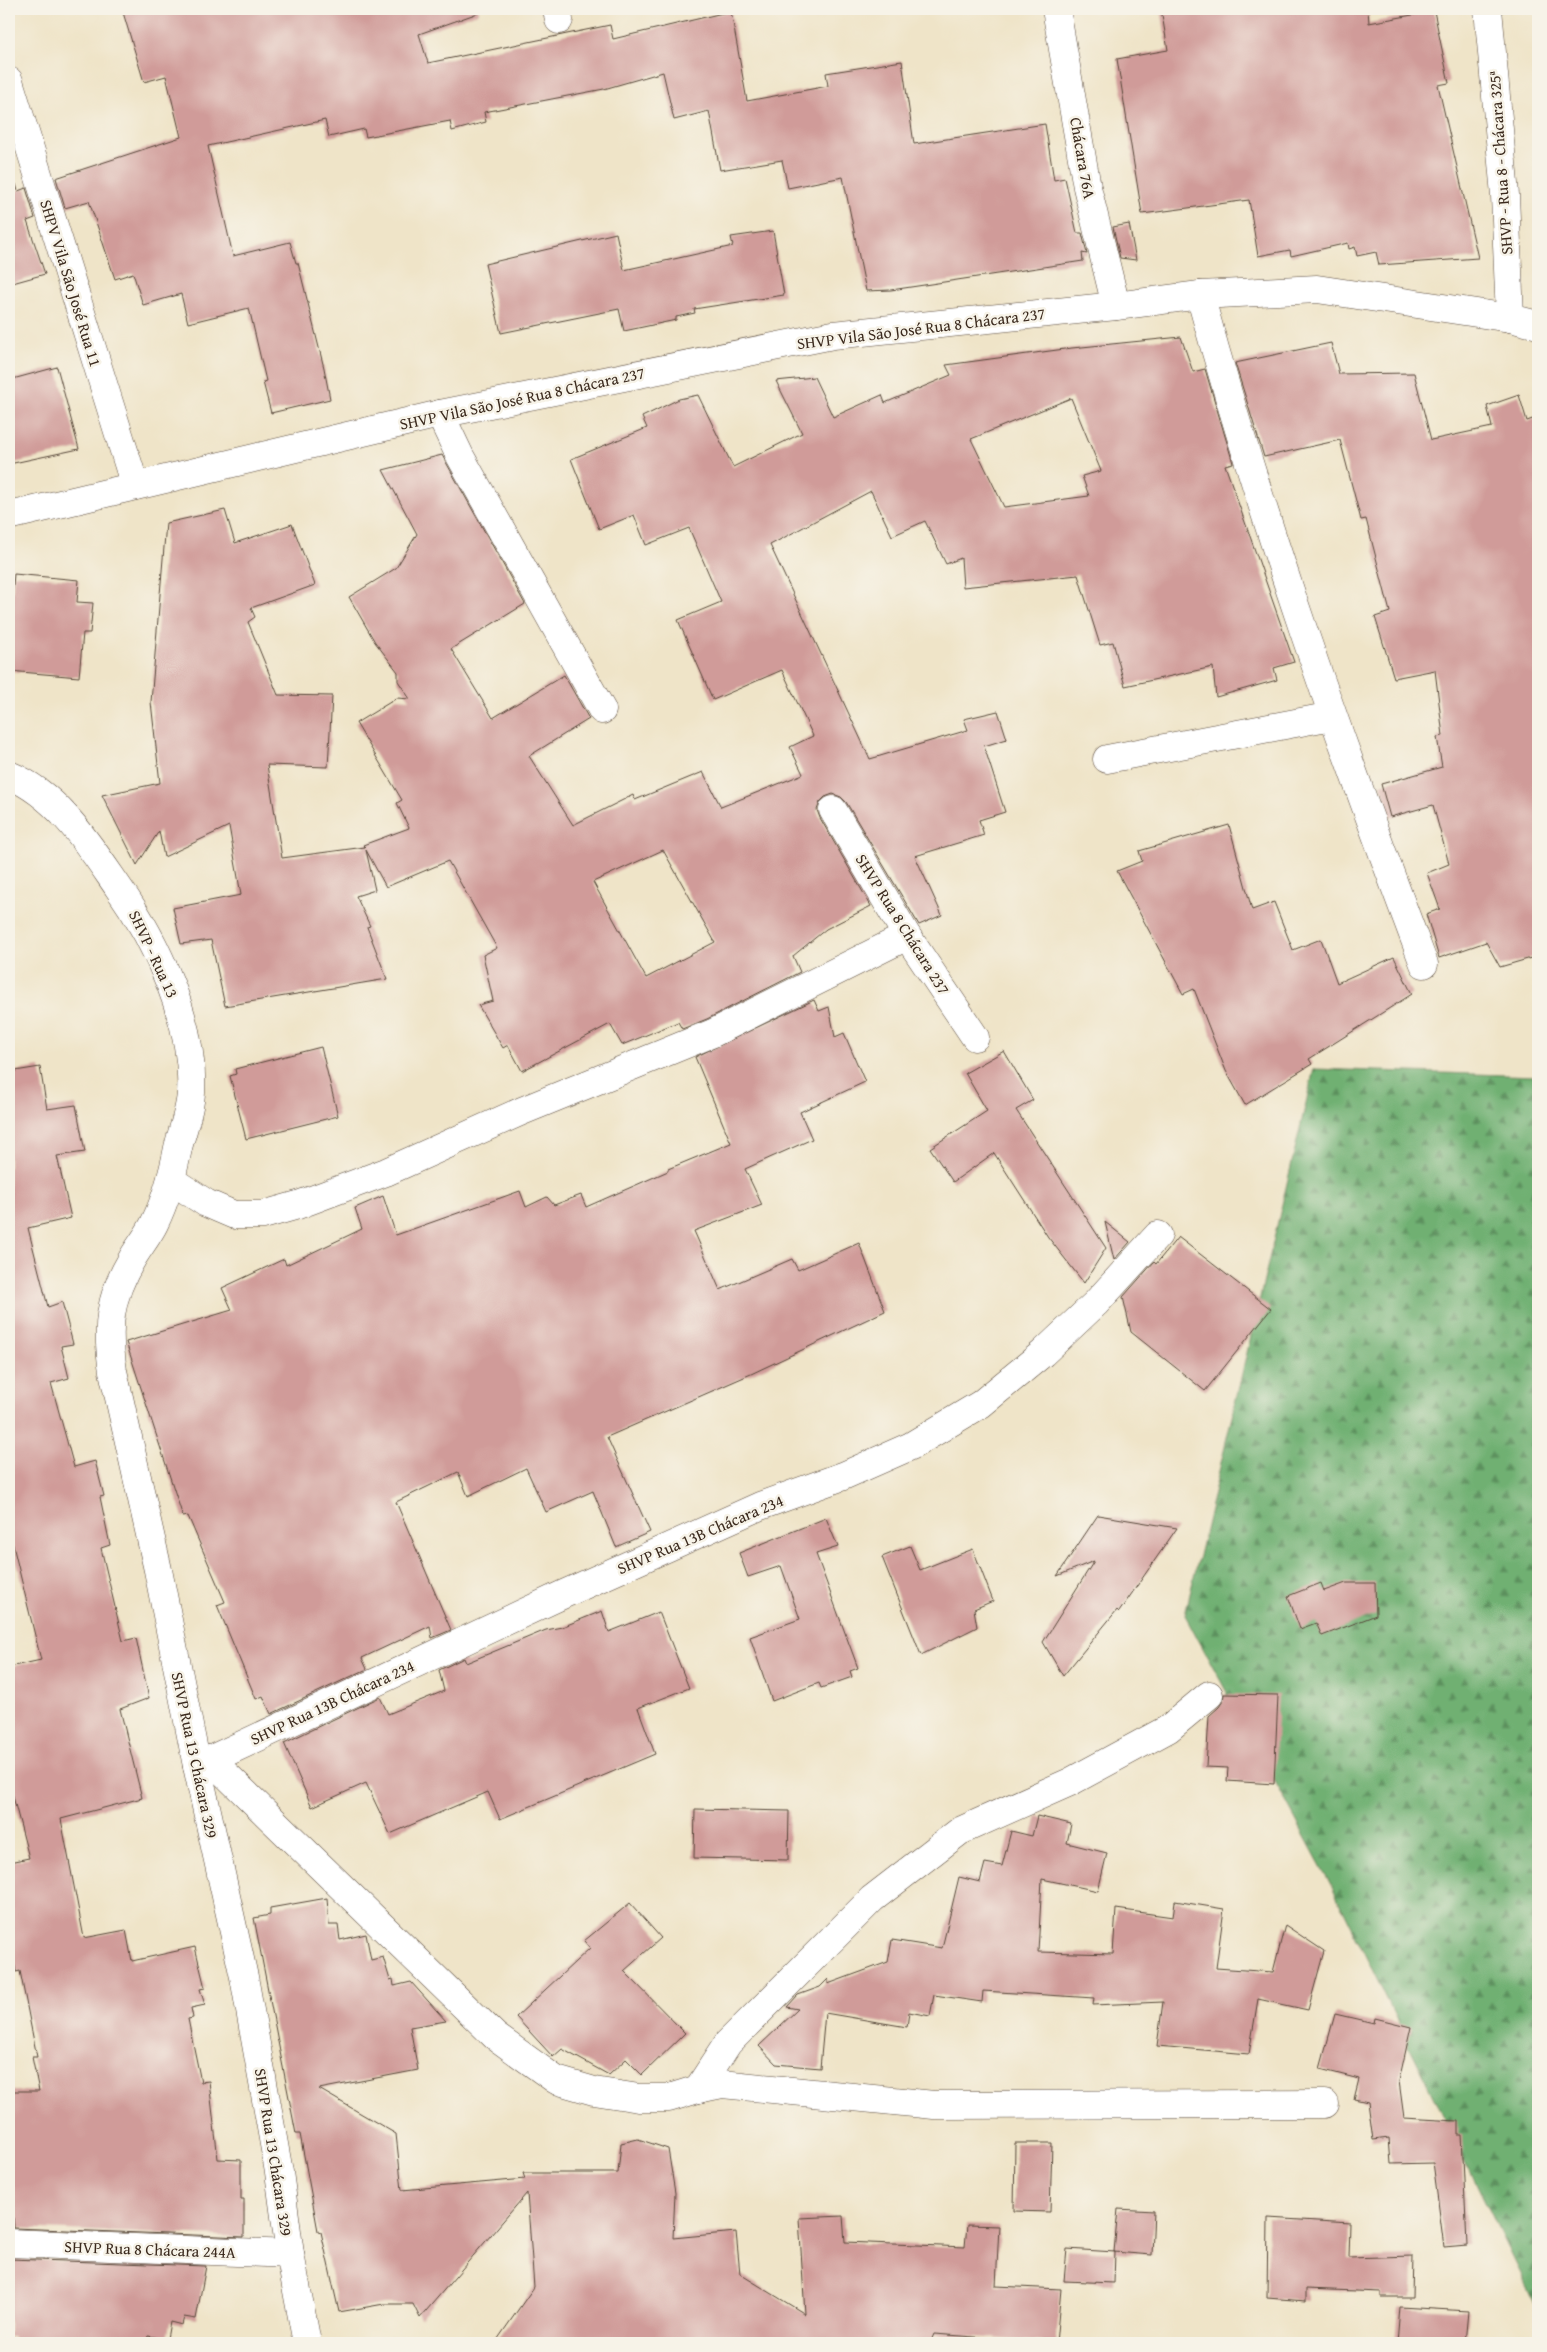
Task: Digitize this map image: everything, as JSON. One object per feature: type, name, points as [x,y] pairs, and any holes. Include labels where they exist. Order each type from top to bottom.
[{"type":"street","name":"Chácara 76A","points":[[1056,9],[1087,187],[1116,306]]},
{"type":"street","name":"SHVP - Rua 8 - Chácara 325ª","points":[[1488,9],[1505,195],[1510,318]]},
{"type":"street","name":"SHPV Vila São José Rua 11","points":[[10,89],[134,486]]},
{"type":"street","name":"SHVP Vila São José Rua 8 Chácara 237","points":[[9,516],[440,414],[833,335],[1116,306],[1200,295],[1317,289],[1510,318],[1538,325]]},
{"type":"street","points":[[1200,295],[1228,395],[1332,716],[1424,964]]},
{"type":"street","points":[[440,414],[460,456],[602,710]]},
{"type":"street","points":[[1107,760],[1332,716]]},
{"type":"street","name":"SHVP - Rua 13","points":[[9,775],[28,783],[78,829],[133,908],[173,990],[190,1049],[191,1094],[171,1180]]},
{"type":"street","name":"SHVP Rua 8 Chácara 237","points":[[833,810],[907,936],[975,1037]]},
{"type":"street","points":[[171,1180],[206,1203],[234,1215],[263,1215],[298,1205],[386,1172],[522,1111],[713,1033],[907,936]]},
{"type":"street","name":"SHVP Rua 13 Chácara 329","points":[[171,1180],[154,1224],[114,1294],[109,1344],[112,1371],[203,1763],[280,2172],[290,2254],[307,2343]]},
{"type":"street","name":"SHVP Rua 13B Chácara 234","points":[[203,1763],[564,1594],[760,1506],[843,1476],[911,1446],[981,1404],[1043,1353],[1096,1303],[1158,1235]]},
{"type":"street","points":[[698,2088],[728,2043],[872,1899],[960,1831],[1070,1782],[1168,1729],[1209,1696]]},
{"type":"street","points":[[203,1763],[495,2036],[556,2080],[594,2092],[639,2098],[669,2098],[698,2088],[722,2084],[934,2105],[1325,2104]]},
{"type":"street","name":"SHVP Rua 8 Chácara 244A","points":[[9,2243],[290,2254]]},
{"type":"green space","points":[[1314,1069],[1538,1076],[1538,2310],[1330,1883],[1185,1615]]},
{"type":"building","points":[[122,9],[478,9],[478,13],[419,34],[428,63],[610,25],[613,39],[731,11],[747,101],[828,86],[826,73],[902,61],[914,144],[1045,124],[1054,180],[1065,178],[1077,233],[1082,233],[1087,254],[1082,253],[1083,261],[891,290],[866,291],[843,177],[788,188],[782,160],[720,170],[709,111],[674,120],[663,72],[604,89],[484,112],[486,122],[452,131],[450,121],[366,137],[364,129],[329,137],[325,120],[208,146],[233,256],[290,242],[296,263],[298,263],[324,368],[330,399],[271,413],[263,382],[266,381],[249,308],[188,323],[181,294],[143,305],[133,273],[115,279],[89,201],[65,208],[56,178],[181,137],[166,76],[144,82]]},
{"type":"building","points":[[1161,9],[1368,9],[1369,23],[1434,11],[1449,83],[1438,85],[1478,258],[1379,265],[1376,252],[1357,256],[1355,247],[1349,249],[1348,243],[1291,256],[1290,250],[1258,256],[1249,200],[1142,214],[1117,59],[1168,50]]},
{"type":"building","points":[[16,184],[18,191],[26,188],[35,218],[27,221],[45,274],[9,284],[9,185]]},
{"type":"building","points":[[1129,224],[1136,260],[1120,258],[1113,227]]},
{"type":"building","points":[[773,231],[784,295],[694,309],[695,313],[676,317],[676,320],[624,331],[619,309],[501,333],[485,264],[616,233],[624,270],[733,246],[731,237]]},
{"type":"building","points":[[1181,337],[1193,372],[1205,369],[1233,463],[1225,465],[1294,662],[1274,668],[1277,680],[1216,697],[1213,667],[1125,686],[1113,642],[1100,645],[1078,575],[963,587],[961,558],[946,564],[925,521],[892,536],[871,491],[770,545],[870,759],[968,730],[964,719],[998,711],[1007,739],[984,746],[1005,812],[979,820],[984,835],[915,856],[942,915],[919,925],[846,802],[841,797],[833,794],[825,797],[820,802],[817,810],[871,906],[826,929],[793,956],[800,972],[707,1019],[682,1029],[678,1022],[622,1045],[610,1024],[522,1071],[508,1045],[503,1048],[478,1005],[493,1001],[483,955],[497,948],[448,861],[386,887],[366,850],[375,890],[356,896],[370,926],[367,927],[387,979],[225,1006],[211,940],[181,944],[173,908],[241,895],[229,826],[164,857],[159,831],[137,865],[102,795],[160,783],[151,702],[166,523],[225,510],[235,543],[292,524],[315,585],[251,608],[255,617],[248,622],[278,695],[332,696],[328,767],[267,765],[282,858],[365,847],[363,845],[409,828],[397,803],[402,800],[356,723],[397,698],[410,699],[398,681],[398,672],[375,642],[349,597],[396,568],[417,534],[383,470],[442,455],[525,604],[451,649],[493,718],[564,675],[589,719],[529,756],[573,825],[633,795],[635,800],[703,772],[721,807],[803,774],[790,747],[813,736],[782,670],[713,700],[678,620],[721,602],[689,528],[646,545],[634,515],[599,529],[571,459],[647,428],[642,417],[679,399],[698,395],[733,467],[802,433],[776,381],[814,377],[833,417],[882,395],[885,403],[951,375],[946,365],[1072,348]],"holes":[[[1071,398],[1101,471],[1082,476],[1089,496],[1004,507],[971,439]],[[663,850],[715,942],[646,978],[593,882]]]},
{"type":"building","points":[[1331,343],[1339,374],[1414,373],[1431,440],[1492,427],[1487,406],[1519,395],[1527,421],[1538,417],[1538,956],[1500,967],[1486,942],[1439,958],[1426,914],[1440,909],[1427,873],[1449,864],[1433,805],[1390,817],[1381,784],[1442,767],[1437,737],[1443,736],[1435,670],[1394,678],[1375,617],[1390,612],[1366,519],[1361,520],[1340,440],[1264,457],[1235,363]]},
{"type":"building","points":[[57,367],[79,449],[9,464],[9,380]]},
{"type":"building","points":[[14,574],[79,580],[77,602],[93,603],[90,633],[83,633],[79,677],[9,671],[9,631]]},
{"type":"building","points":[[1229,825],[1252,910],[1274,902],[1293,950],[1321,939],[1337,983],[1394,957],[1412,994],[1309,1059],[1312,1064],[1245,1105],[1226,1071],[1194,989],[1183,994],[1117,871],[1142,861],[1139,851]]},
{"type":"building","points":[[814,1000],[819,1011],[829,1007],[835,1037],[844,1033],[865,1082],[800,1112],[812,1139],[745,1169],[762,1205],[694,1231],[720,1290],[792,1259],[798,1270],[859,1243],[885,1311],[751,1374],[607,1437],[650,1532],[616,1547],[593,1491],[546,1512],[526,1468],[468,1496],[458,1472],[396,1502],[451,1630],[432,1638],[430,1626],[362,1658],[367,1669],[271,1714],[263,1696],[256,1699],[217,1605],[225,1602],[188,1516],[183,1517],[126,1342],[232,1310],[222,1288],[284,1259],[286,1265],[362,1229],[355,1208],[383,1196],[396,1235],[520,1191],[526,1207],[547,1197],[554,1205],[581,1195],[586,1207],[668,1171],[668,1169],[731,1143],[695,1057]]},
{"type":"building","points":[[321,1047],[338,1116],[246,1139],[230,1076],[236,1074],[235,1069]]},
{"type":"building","points":[[1004,1051],[1033,1100],[1016,1110],[1106,1248],[1084,1283],[1048,1237],[994,1153],[953,1182],[930,1148],[987,1111],[965,1073]]},
{"type":"building","points":[[40,1067],[47,1109],[76,1105],[85,1152],[57,1156],[71,1218],[28,1228],[48,1307],[62,1302],[73,1344],[61,1346],[69,1378],[51,1383],[74,1467],[95,1461],[104,1496],[100,1497],[110,1545],[101,1548],[123,1641],[136,1638],[149,1698],[120,1709],[142,1798],[61,1819],[84,1938],[126,1930],[132,1961],[195,1947],[205,1988],[200,1989],[205,2005],[191,2008],[193,2018],[188,2019],[201,2082],[209,2081],[218,2159],[241,2160],[241,2199],[244,2199],[244,2237],[14,2228],[9,2163],[9,2091],[39,2091],[32,2057],[37,2057],[20,1971],[16,1972],[9,1938],[9,1862],[29,1858],[9,1781],[9,1667],[41,1660],[9,1529],[9,1072]]},
{"type":"building","points":[[1105,1222],[1130,1242],[1114,1260]]},
{"type":"building","points":[[1178,1237],[1271,1309],[1205,1391],[1131,1332],[1123,1297],[1154,1262],[1156,1264]]},
{"type":"building","points":[[1098,1515],[1177,1528],[1119,1612],[1117,1610],[1063,1676],[1043,1642],[1094,1561],[1057,1576]]},
{"type":"building","points":[[826,1518],[838,1547],[816,1554],[858,1668],[850,1671],[852,1677],[821,1688],[819,1683],[772,1701],[750,1637],[800,1619],[781,1566],[748,1577],[739,1553]]},
{"type":"building","points":[[910,1546],[920,1570],[973,1549],[993,1601],[974,1609],[977,1627],[921,1655],[882,1557]]},
{"type":"building","points":[[1321,1583],[1324,1591],[1346,1583],[1375,1583],[1376,1615],[1322,1636],[1316,1623],[1300,1629],[1288,1596]]},
{"type":"building","points":[[602,1611],[609,1632],[659,1612],[689,1688],[638,1708],[655,1754],[500,1819],[488,1792],[390,1834],[366,1783],[312,1807],[284,1743],[380,1697],[388,1714],[444,1691],[439,1670],[464,1658],[466,1663],[546,1630],[562,1627]]},
{"type":"building","points":[[1224,1694],[1278,1695],[1274,1784],[1227,1781],[1228,1768],[1206,1767],[1209,1716],[1219,1707],[1223,1701]]},
{"type":"building","points":[[695,1809],[789,1811],[788,1860],[694,1858]]},
{"type":"building","points":[[1037,1816],[1071,1824],[1067,1843],[1107,1853],[1098,1891],[1042,1879],[1038,1952],[1113,1954],[1116,1909],[1173,1917],[1175,1901],[1224,1909],[1216,1968],[1273,1972],[1285,1925],[1324,1951],[1308,2010],[1258,1999],[1249,2054],[1157,2046],[1163,2002],[1093,2005],[1094,1998],[983,1991],[982,2002],[934,1995],[930,2016],[909,2012],[907,2027],[825,2013],[820,2068],[776,2064],[759,2046],[798,2009],[787,2007],[798,1995],[820,1987],[828,1979],[828,1984],[888,1962],[892,1940],[942,1948],[959,1877],[980,1882],[985,1863],[1002,1866],[1011,1831],[1032,1836]]},
{"type":"building","points":[[327,1898],[329,1925],[338,1925],[340,1940],[366,1934],[371,1960],[383,1957],[390,1980],[393,1979],[394,1986],[411,1982],[446,2021],[410,2027],[418,2070],[319,2089],[396,2134],[402,2190],[525,2179],[523,2173],[618,2173],[621,2143],[638,2139],[668,2149],[675,2193],[673,2238],[736,2232],[740,2274],[805,2314],[799,2218],[843,2216],[845,2242],[965,2247],[967,2225],[999,2226],[996,2286],[1061,2289],[1056,2343],[934,2334],[930,2343],[495,2343],[534,2287],[527,2193],[420,2318],[413,2304],[384,2304],[339,2312],[321,2232],[318,2231],[300,2134],[296,2134],[254,1918],[270,1915],[270,1908]]},
{"type":"building","points":[[630,1903],[661,1938],[624,1971],[685,2033],[642,2075],[626,2059],[609,2075],[562,2049],[553,2057],[516,2017],[590,1948],[584,1941]]},
{"type":"building","points":[[1335,2014],[1374,2023],[1375,2018],[1411,2027],[1399,2081],[1404,2118],[1458,2121],[1458,2135],[1462,2135],[1467,2245],[1444,2247],[1433,2163],[1391,2164],[1389,2138],[1373,2140],[1368,2102],[1354,2099],[1359,2079],[1320,2069]]},
{"type":"building","points":[[1015,2143],[1052,2143],[1050,2212],[1014,2211]]},
{"type":"building","points":[[1118,2209],[1154,2211],[1152,2255],[1114,2252]]},
{"type":"building","points":[[1268,2218],[1350,2223],[1349,2258],[1413,2256],[1412,2297],[1381,2297],[1381,2292],[1306,2289],[1306,2301],[1267,2298]]},
{"type":"building","points":[[1067,2249],[1115,2252],[1114,2283],[1064,2281]]},
{"type":"building","points":[[9,2259],[206,2266],[196,2319],[184,2317],[182,2325],[170,2322],[167,2339],[148,2336],[146,2343],[13,2343],[14,2337],[9,2337]]},
{"type":"building","points":[[1400,2307],[1468,2311],[1465,2343],[1397,2343]]}]
